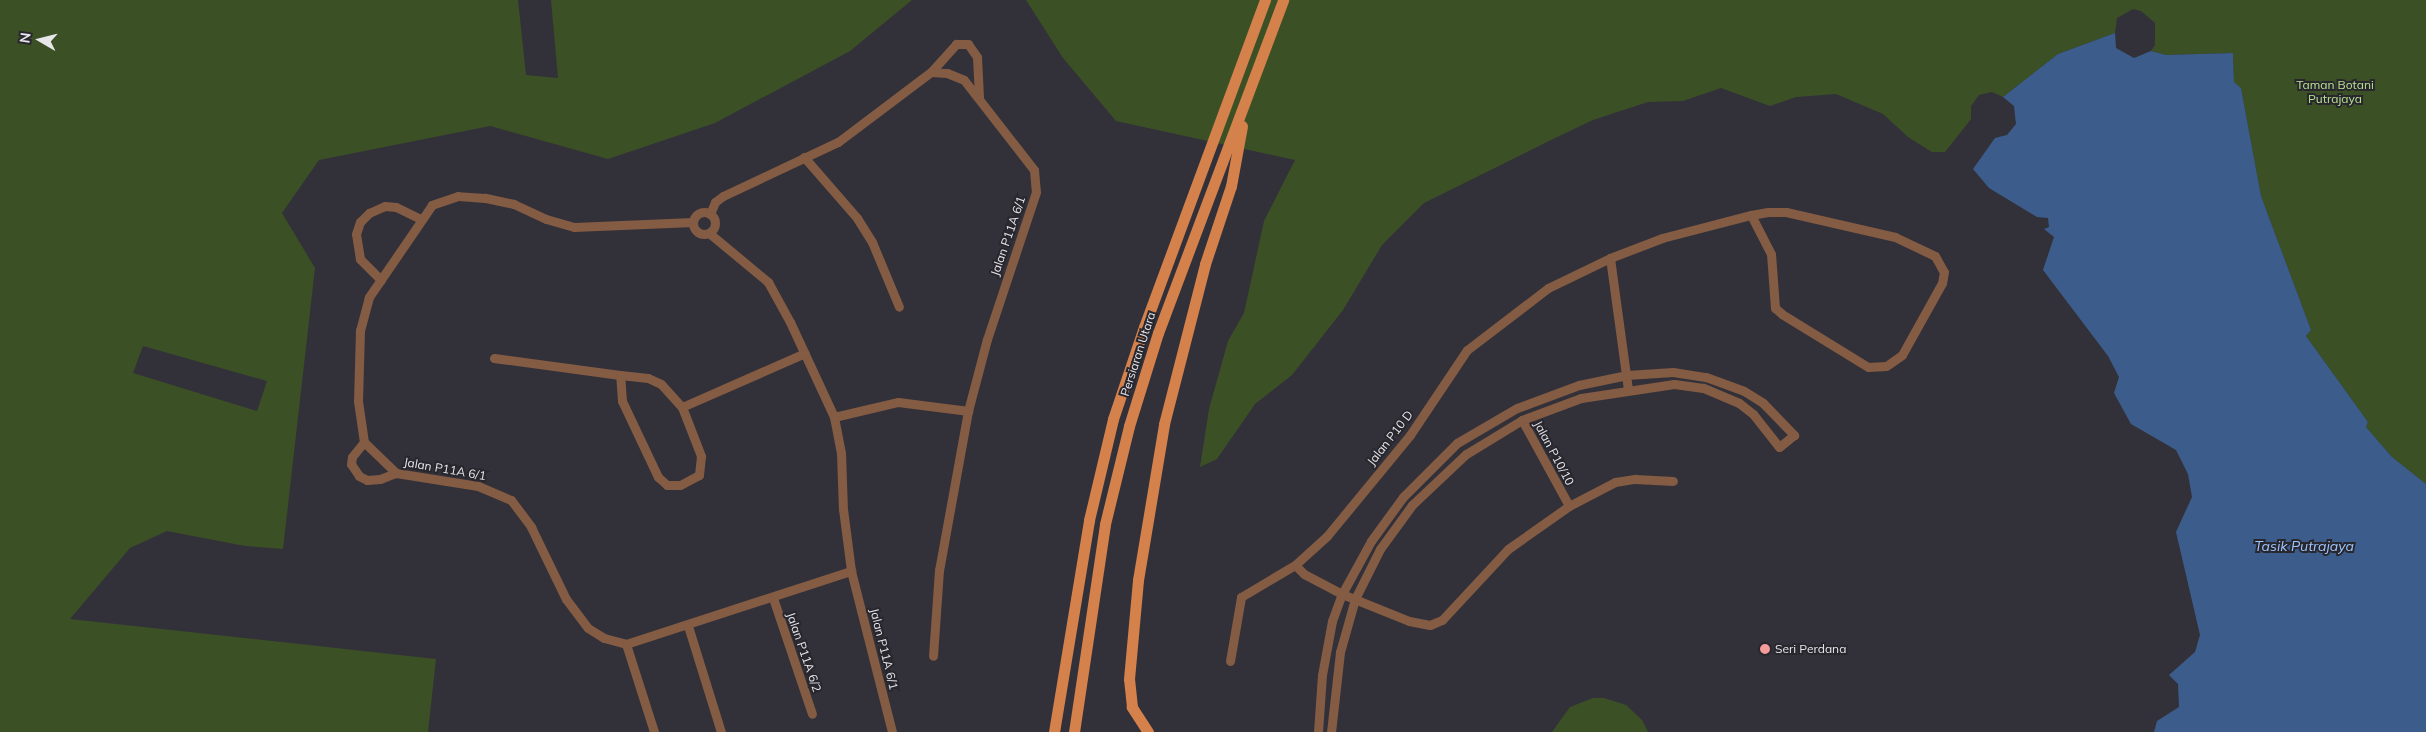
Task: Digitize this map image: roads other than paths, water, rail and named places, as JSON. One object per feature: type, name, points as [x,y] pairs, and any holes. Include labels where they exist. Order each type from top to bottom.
[{"type":"main road","name":"Persiaran Utara","points":[[1054,732],[1089,520],[1113,419],[1144,327],[1265,0]]},
{"type":"main road","name":"Persiaran Utara","points":[[1074,732],[1105,524],[1129,426],[1158,333],[1283,0]]},
{"type":"main road","points":[[1148,732],[1132,706],[1129,679],[1138,580],[1164,424],[1205,264],[1230,186],[1247,98]]},
{"type":"street","points":[[710,214],[715,202],[723,196],[838,142],[931,72],[956,44],[968,44],[977,57],[979,97]]},
{"type":"street","name":"Jalan P11A 6/1","points":[[931,72],[957,76],[979,97],[1034,170],[1037,181],[1036,192],[986,339],[968,411],[939,570],[933,656]]},
{"type":"street","points":[[804,157],[858,218],[872,242],[899,307]]},
{"type":"street","points":[[396,473],[380,480],[367,480],[359,476],[351,464],[352,457],[364,442],[358,401],[360,330],[369,297],[432,205],[458,196],[514,204],[546,219],[574,227],[693,222]]},
{"type":"street","points":[[381,280],[360,260],[356,234],[360,222],[369,213],[385,206],[396,207],[422,219]]},
{"type":"street","points":[[702,212],[710,214],[714,220],[714,228],[709,233],[701,234],[695,230],[693,222],[696,215],[702,212]]},
{"type":"street","name":"Jalan P10 D","points":[[1230,661],[1241,597],[1295,565],[1327,536],[1410,435],[1467,350],[1548,288],[1610,258],[1662,238],[1751,215],[1786,212],[1860,227],[1895,237],[1935,256],[1943,267],[1942,283],[1902,355],[1886,366],[1868,367],[1782,314],[1776,308],[1771,254],[1751,215]]},
{"type":"street","name":"Jalan P11A 6/1","points":[[709,233],[768,282],[805,353],[834,417],[841,453],[843,509],[851,571],[892,732]]},
{"type":"street","points":[[1610,258],[1628,389]]},
{"type":"street","points":[[682,407],[805,353]]},
{"type":"street","points":[[494,358],[648,378],[661,384],[682,407],[702,466],[699,475],[680,485],[667,485],[658,477],[622,401],[620,375]]},
{"type":"street","points":[[1318,732],[1322,675],[1332,621],[1342,594],[1371,541],[1403,497],[1457,443],[1517,408],[1580,385],[1627,375],[1673,372],[1724,382],[1763,403],[1794,435],[1779,446],[1753,414],[1739,403],[1703,388],[1674,384],[1628,389],[1581,398],[1522,420],[1466,454],[1412,505],[1380,549],[1355,599],[1340,652],[1331,732]]},
{"type":"street","points":[[834,417],[898,402],[968,411]]},
{"type":"street","name":"Jalan P10/10","points":[[1522,420],[1569,506],[1615,482],[1635,479],[1672,480]]},
{"type":"street","name":"Jalan P11A 6/1","points":[[364,442],[396,473],[478,486],[511,500],[531,527],[566,599],[588,628],[626,644]]},
{"type":"street","points":[[1295,565],[1304,574],[1342,594],[1409,621],[1430,625],[1442,620],[1508,549],[1569,506]]},
{"type":"street","points":[[654,732],[626,644],[688,626],[851,571]]},
{"type":"street","name":"Jalan P11A 6/2","points":[[772,598],[812,714]]},
{"type":"street","points":[[688,626],[720,732]]},
{"type":"water","name":"Tasik Putrajaya","points":[[2115,33],[2116,48],[2134,58],[2151,51],[2166,55],[2233,53],[2234,82],[2241,88],[2261,196],[2311,330],[2306,336],[2368,422],[2366,427],[2392,457],[2426,484],[2426,732],[2154,732],[2157,721],[2179,707],[2178,684],[2169,675],[2195,652],[2200,635],[2176,532],[2192,497],[2188,474],[2176,450],[2131,424],[2114,393],[2119,377],[2108,356],[2043,270],[2054,237],[2044,229],[2049,227],[2048,218],[2037,217],[1989,188],[1973,169],[1995,138],[2007,135],[2016,124],[2014,106],[2003,97],[2058,54]]},
{"type":"place","name":"Seri Perdana","points":[[1765,649]]},
{"type":"park label","name":"Taman Botani Putrajaya","points":[[2335,92]]}]
